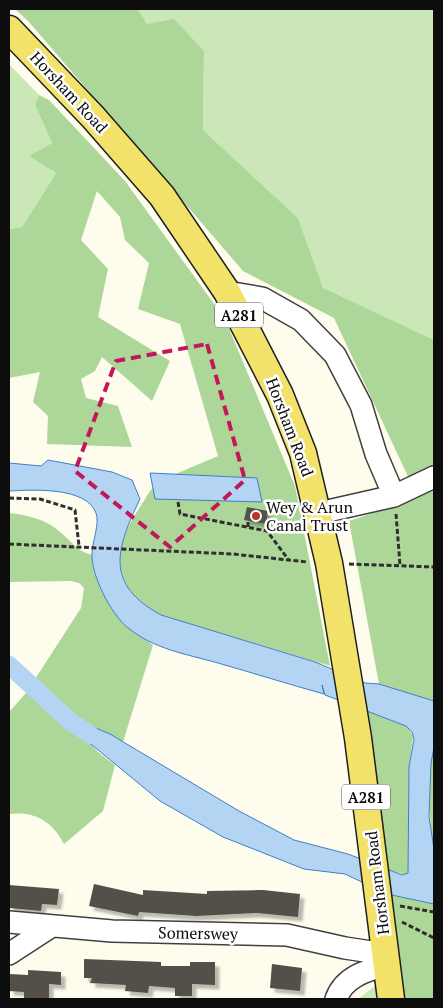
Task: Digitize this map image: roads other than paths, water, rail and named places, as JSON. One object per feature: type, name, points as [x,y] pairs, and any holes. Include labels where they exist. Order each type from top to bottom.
[{"type":"main road","name":"Horsham Road","points":[[9,29],[93,116],[162,196],[227,292],[280,396],[303,453],[319,513],[323,563],[346,665],[358,738],[374,857],[385,909],[385,959],[391,999]]},
{"type":"street","points":[[227,292],[262,298],[302,320],[335,355],[360,405],[376,454],[394,496]]},
{"type":"street","points":[[319,513],[394,496],[434,476]]},
{"type":"street","name":"Somerswey","points":[[9,922],[112,931],[287,934],[385,959]]},
{"type":"street","points":[[9,954],[52,926]]},
{"type":"street","points":[[336,999],[338,992],[357,974],[385,959]]},
{"type":"water","points":[[48,460],[112,472],[132,480],[140,499],[125,534],[121,550],[120,564],[123,578],[130,591],[143,603],[161,615],[315,662],[365,683],[379,684],[434,701],[434,747],[431,763],[429,817],[434,849],[434,904],[387,894],[345,874],[304,869],[223,837],[160,801],[80,735],[71,722],[91,726],[110,734],[239,811],[294,840],[348,854],[402,875],[408,873],[409,767],[414,739],[412,732],[406,726],[325,695],[322,685],[324,694],[182,653],[148,641],[127,627],[109,604],[98,583],[92,554],[97,517],[90,504],[70,494],[44,490],[9,491],[9,463],[41,466]]},
{"type":"water","points":[[150,473],[257,478],[262,502],[155,499]]},
{"type":"waterway","points":[[9,665],[71,722],[91,735]]},
{"type":"place","name":"Wey & Arun Canal Trust","points":[[256,516]]}]
